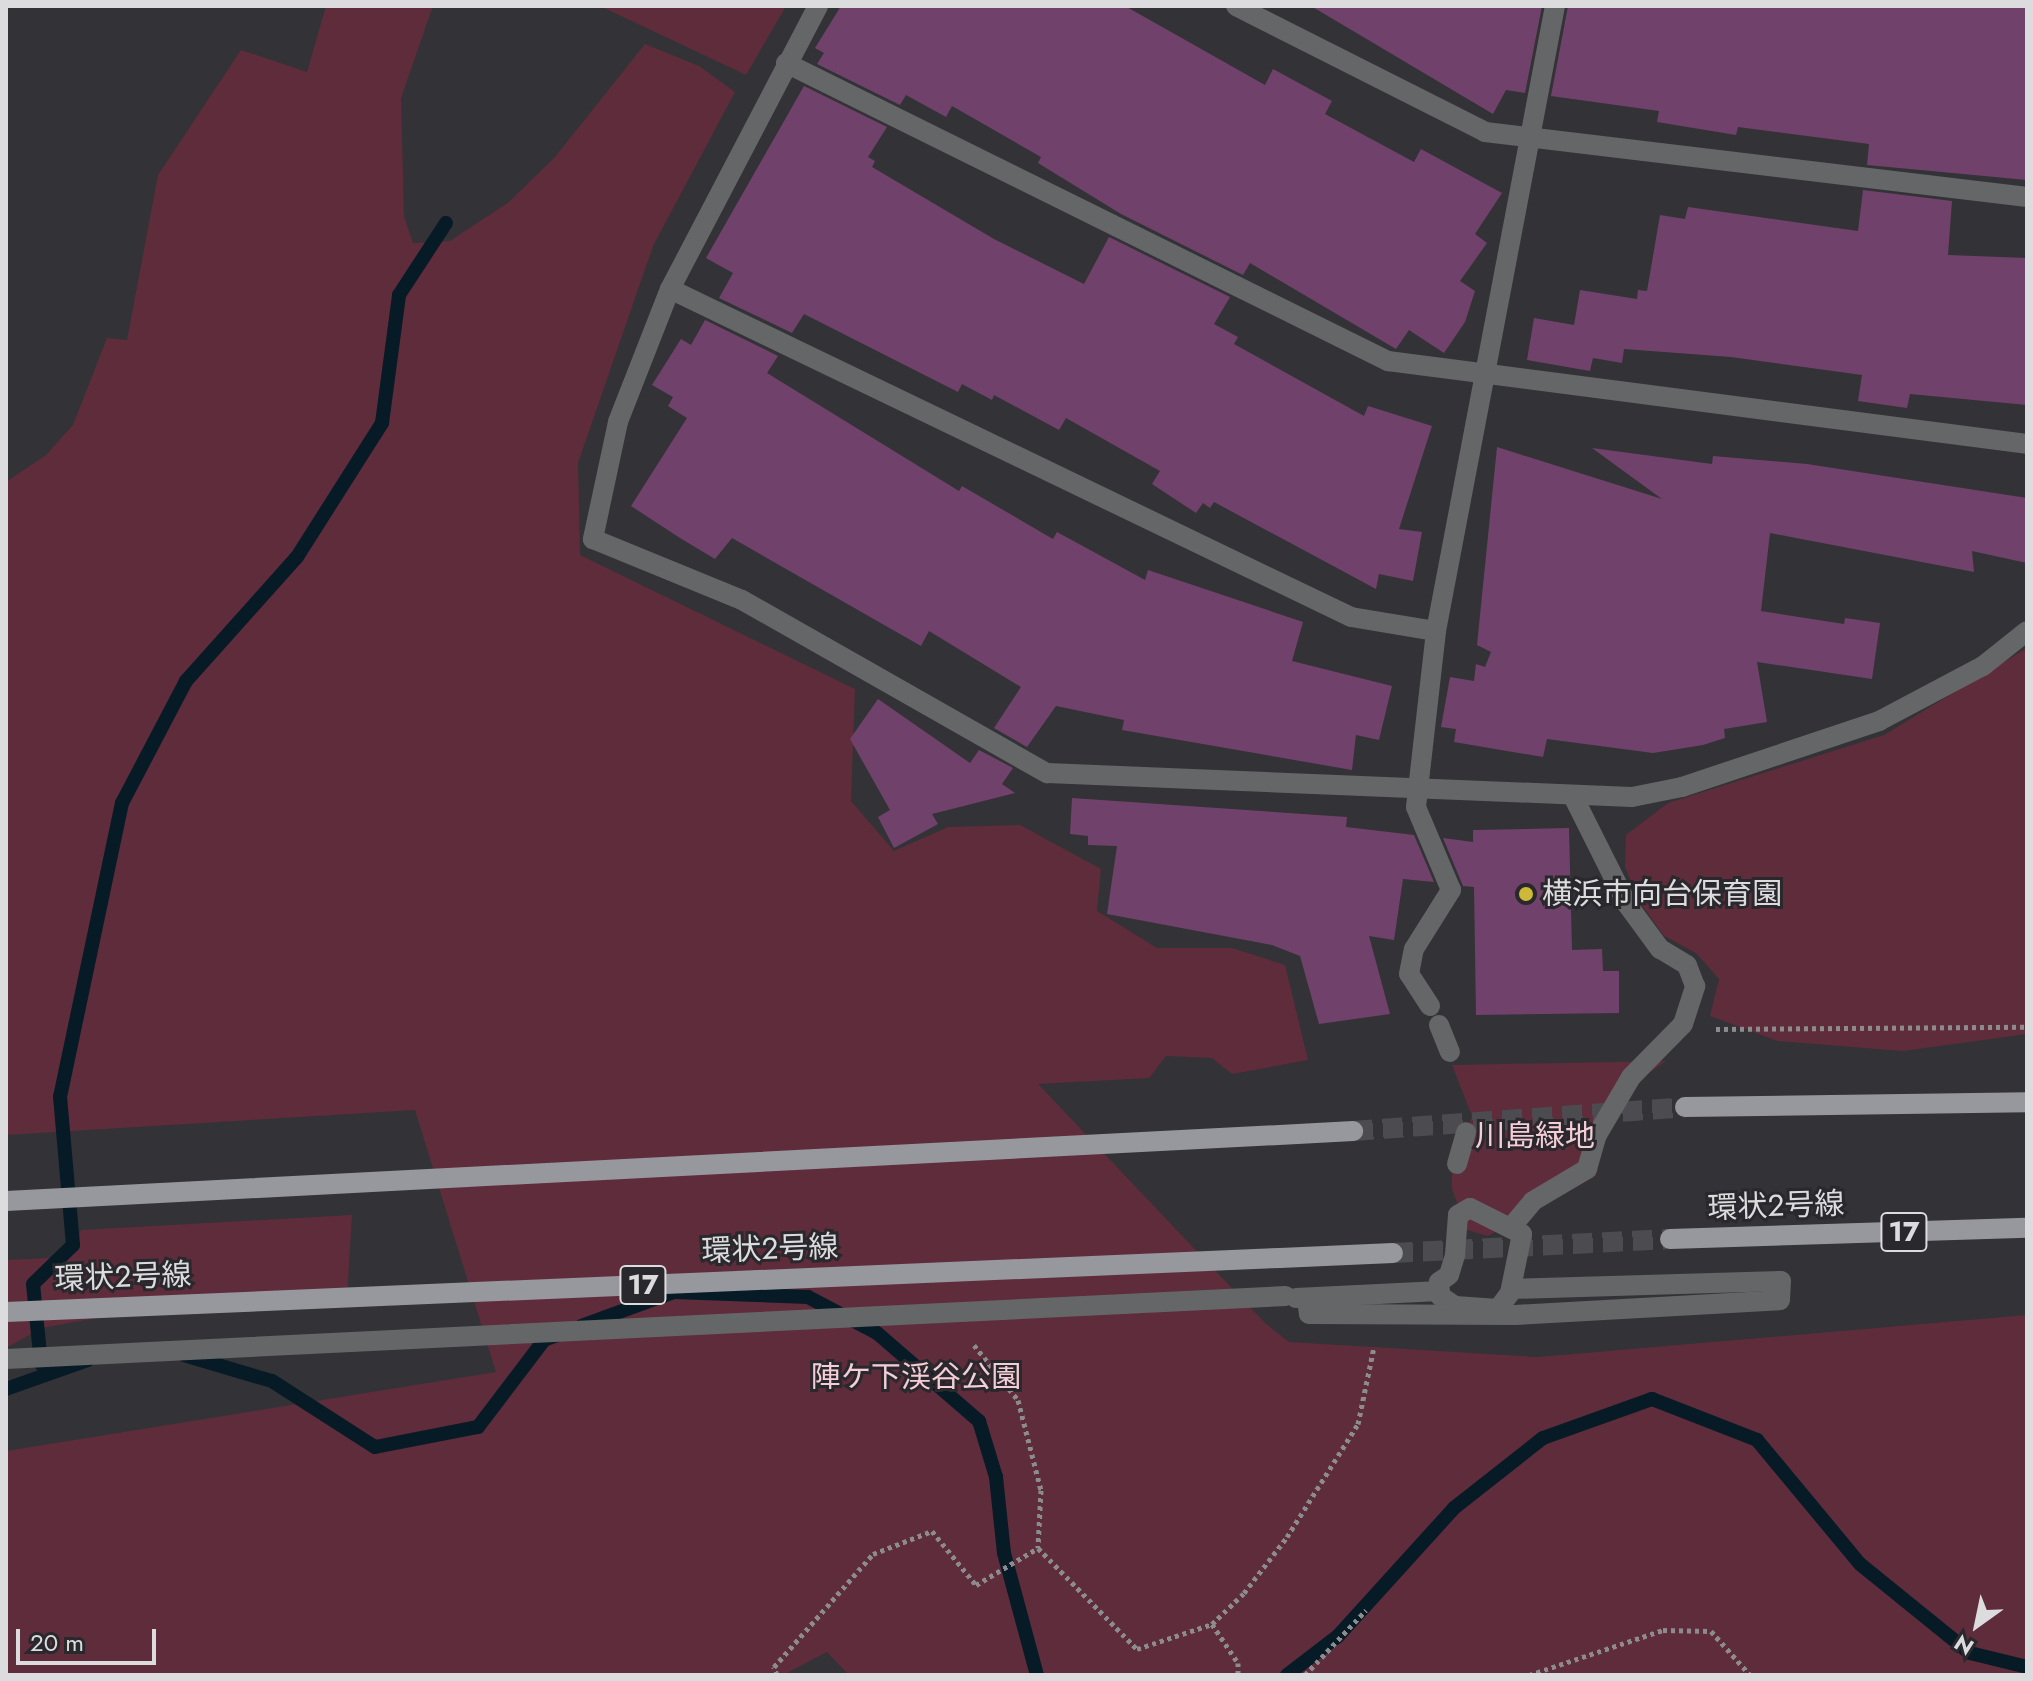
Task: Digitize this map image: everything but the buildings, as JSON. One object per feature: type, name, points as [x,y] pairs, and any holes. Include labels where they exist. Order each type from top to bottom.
[{"type":"main road","points":[[1685,1107],[1794,1109],[2027,1102]]},
{"type":"main road","points":[[6,1201],[1353,1131]]},
{"type":"main road","name":"環状2号線","points":[[1670,1239],[2027,1228]]},
{"type":"main road","name":"環状2号線","points":[[6,1312],[1393,1253]]},
{"type":"street","points":[[818,6],[670,289],[618,422],[593,539],[742,600],[1047,773],[1417,783],[1573,796],[1632,797],[1682,787],[1879,721],[1983,666],[2027,631]]},
{"type":"street","points":[[1236,6],[1485,132],[2027,197]]},
{"type":"street","points":[[1450,1052],[1434,1016],[1409,974],[1414,949],[1451,890],[1416,807],[1417,783],[1436,631],[1487,376],[1555,6]]},
{"type":"street","points":[[786,63],[1388,361],[2027,444]]},
{"type":"street","points":[[670,289],[1351,617],[1436,631]]},
{"type":"street","points":[[1513,1225],[1533,1201],[1587,1169],[1597,1135],[1631,1077],[1683,1024],[1695,986],[1687,965],[1660,949],[1627,904],[1573,796]]},
{"type":"street","points":[[1457,1164],[1466,1132]]},
{"type":"street","points":[[6,1359],[1285,1296],[1307,1300],[1440,1291],[1455,1306],[1474,1310],[1498,1309],[1511,1289],[1522,1234],[1513,1225],[1470,1208],[1458,1215],[1455,1255],[1440,1291]]},
{"type":"street","points":[[1307,1300],[1309,1314],[1515,1315],[1780,1300],[1781,1281],[1511,1289]]},
{"type":"path","points":[[1731,1031],[2027,1027]]},
{"type":"path","points":[[1137,1649],[1212,1624],[1287,1537],[1358,1424],[1378,1315]]},
{"type":"path","points":[[777,1675],[774,1667],[873,1554],[932,1531],[976,1585],[1038,1548]]},
{"type":"path","points":[[1305,1675],[1366,1610]]},
{"type":"path","points":[[1212,1624],[1238,1663],[1238,1675]]},
{"type":"path","points":[[1529,1675],[1663,1630],[1711,1631],[1750,1675]]},
{"type":"green space","name":"陣ケ下渓谷公園","points":[[326,6],[433,6],[401,98],[404,216],[413,243],[450,241],[509,202],[555,157],[645,44],[699,66],[735,92],[653,246],[578,463],[580,555],[855,689],[851,801],[894,851],[948,827],[1020,825],[1101,869],[1097,911],[1157,948],[1232,948],[1285,965],[1308,1060],[1232,1074],[1212,1058],[1166,1056],[1149,1078],[1038,1084],[1265,1323],[1289,1342],[1538,1357],[2027,1315],[2027,1675],[849,1675],[827,1652],[783,1675],[6,1675],[6,1451],[496,1372],[415,1110],[6,1135],[6,482],[46,455],[73,425],[107,338],[127,340],[158,175],[241,50],[307,72]]},
{"type":"green space","points":[[600,6],[786,6],[746,75]]},
{"type":"green space","points":[[2027,648],[2027,1034],[1903,1051],[1778,1041],[1710,1016],[1719,979],[1696,953],[1664,936],[1641,904],[1625,867],[1626,835],[1668,803],[1884,735]]},
{"type":"green space","name":"川島緑地","points":[[1666,1061],[1633,1084],[1600,1137],[1596,1176],[1488,1236],[1467,1230],[1452,1189],[1452,1172],[1472,1116],[1452,1065]]},
{"type":"green space","points":[[352,1215],[347,1298],[129,1312],[42,1328],[40,1285],[73,1252],[81,1230]]},
{"type":"green space","points":[[51,1258],[29,1282],[33,1333],[6,1348],[6,1260]]},
{"type":"waterway","points":[[41,1364],[33,1284],[73,1245],[60,1097],[122,803],[186,681],[297,557],[382,423],[399,295],[446,223]]},
{"type":"waterway","points":[[581,1326],[674,1292],[808,1297],[877,1333],[979,1421],[996,1477],[1004,1553],[1037,1675]]},
{"type":"waterway","points":[[184,1355],[272,1381],[375,1447],[478,1427],[544,1340],[557,1335]]},
{"type":"waterway","points":[[6,1389],[88,1360]]},
{"type":"waterway","points":[[1287,1675],[1338,1636],[1454,1508],[1543,1438],[1652,1399],[1757,1440],[1860,1564],[1970,1653],[2027,1667]]},
{"type":"tunnel","points":[[1353,1131],[1685,1107]]},
{"type":"tunnel","points":[[1393,1253],[1670,1239]]},
{"type":"place","name":"横浜市向台保育園","points":[[1526,894]]}]
